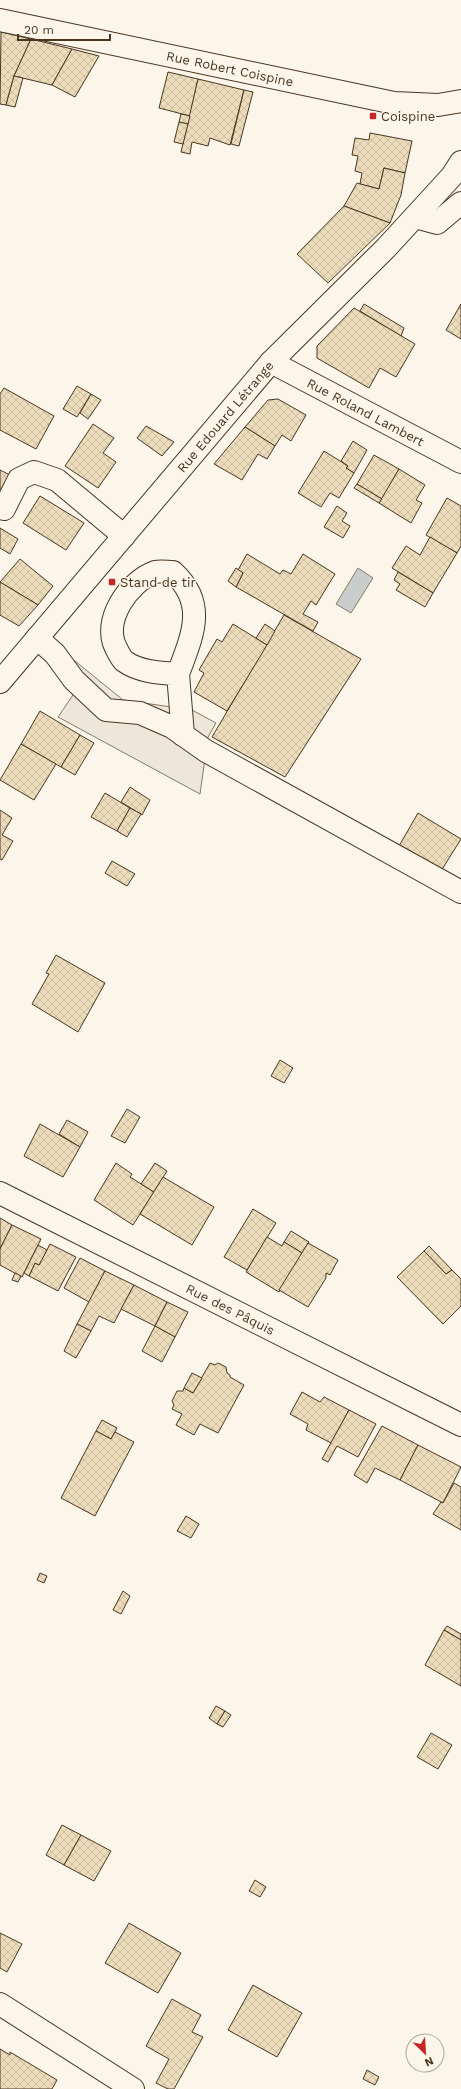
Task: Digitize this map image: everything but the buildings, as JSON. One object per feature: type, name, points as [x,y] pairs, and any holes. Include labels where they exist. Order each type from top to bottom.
[{"type":"street","name":"Rue Robert Coispine","points":[[0,20],[394,102],[438,105],[461,101]]},
{"type":"street","name":"Rue Edouard Létrange","points":[[0,682],[271,362],[415,217],[452,176],[461,162]]},
{"type":"street","points":[[415,217],[437,223],[461,203]]},
{"type":"street","name":"Rue Roland Lambert","points":[[271,362],[461,462]]},
{"type":"street","points":[[4,509],[19,479],[34,472],[57,480],[124,536]]},
{"type":"street","points":[[178,674],[156,672],[138,668],[124,661],[111,639],[112,626],[117,607],[131,590],[144,579],[156,572],[173,572],[184,582],[193,602],[195,619],[189,644],[178,674],[183,735]]},
{"type":"street","points":[[37,638],[55,654],[74,680],[106,710],[140,713],[172,727],[206,751],[461,892]]},
{"type":"street","name":"Rue des Pâquis","points":[[0,1193],[461,1425]]},
{"type":"street","points":[[0,2004],[133,2089]]},
{"type":"shaded area","points":[[358,568],[373,578],[351,613],[336,604]]},
{"type":"shaded area","points":[[58,650],[75,661],[123,700],[192,710],[216,723],[208,737],[200,794],[58,717],[73,695],[52,658]]},
{"type":"place","name":"Coispine","points":[[373,116]]},
{"type":"place","name":"Stand de tir","points":[[112,582]]}]
